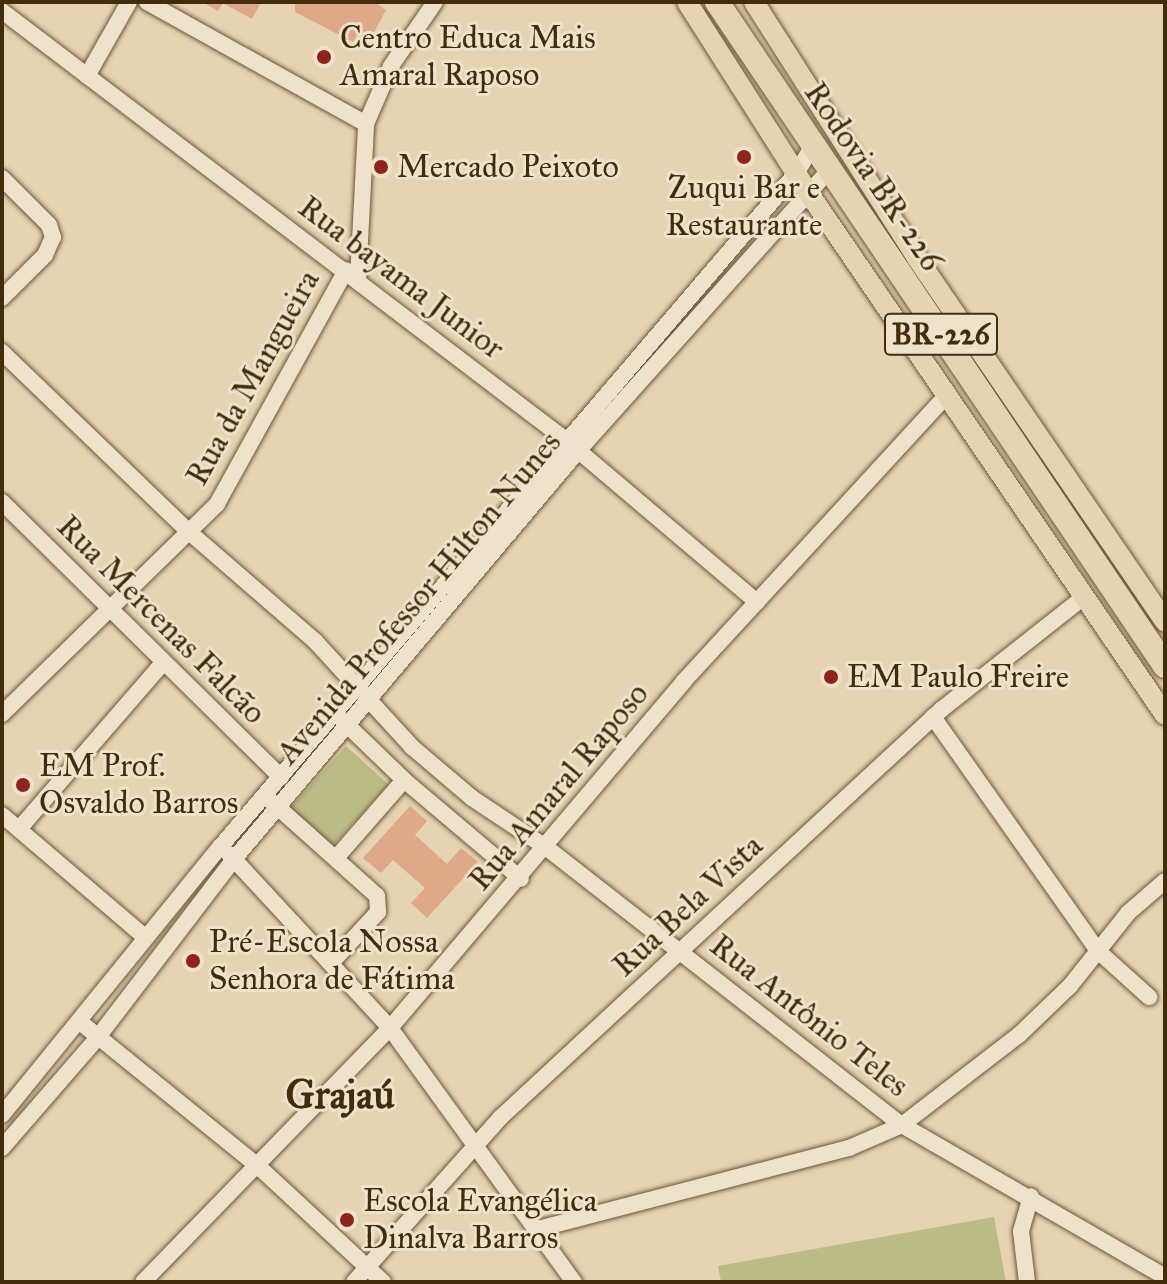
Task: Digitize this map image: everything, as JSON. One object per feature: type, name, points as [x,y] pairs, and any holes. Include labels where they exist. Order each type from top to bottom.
[{"type":"highway","name":"Rodovia BR-226","points":[[717,2],[1165,666]]},
{"type":"main road","points":[[687,2],[808,192],[1165,715]]},
{"type":"main road","points":[[754,2],[917,258],[1165,622]]},
{"type":"street","points":[[87,76],[129,2]]},
{"type":"street","points":[[147,2],[366,124]]},
{"type":"street","name":"Rua da Mangueira","points":[[2,714],[112,610],[227,488],[352,275],[366,124],[391,66],[435,2]]},
{"type":"street","name":"Rua bayama Junior","points":[[2,11],[352,275],[572,446],[757,602]]},
{"type":"street","name":"Avenida Professor Hilton Nunes","points":[[2,1115],[80,1022],[145,937],[264,796],[342,720],[368,702],[572,446],[797,172],[813,145]]},
{"type":"street","name":"Avenida Professor Hilton Nunes","points":[[2,1148],[98,1037],[234,859],[279,807],[342,720],[357,689],[572,446],[830,169]]},
{"type":"street","points":[[2,178],[44,219],[53,237],[45,255],[2,298]]},
{"type":"street","points":[[2,352],[188,531],[315,641],[357,689]]},
{"type":"street","name":"Rua Amaral Raposo","points":[[143,1282],[259,1167],[390,1028],[521,879],[684,681],[948,394]]},
{"type":"street","name":"Rua Mercenas Falcão","points":[[2,502],[281,777]]},
{"type":"street","name":"Rua Bela Vista","points":[[354,1282],[500,1118],[933,717],[1085,596]]},
{"type":"street","points":[[19,829],[163,663]]},
{"type":"street","name":"Rua Antônio Teles","points":[[357,689],[472,798],[547,848],[902,1125],[1031,1196],[1165,1277]]},
{"type":"street","points":[[933,717],[1098,951],[1149,997]]},
{"type":"street","points":[[342,720],[404,780],[521,879]]},
{"type":"street","points":[[336,858],[404,780]]},
{"type":"street","points":[[264,796],[372,888],[379,903],[371,920],[331,963]]},
{"type":"street","points":[[451,821],[472,798]]},
{"type":"street","points":[[2,815],[145,937]]},
{"type":"street","points":[[221,846],[390,1028],[574,1282]]},
{"type":"street","points":[[538,1229],[849,1148],[902,1125],[1019,1035],[1098,951],[1128,913],[1165,881]]},
{"type":"street","points":[[80,1022],[259,1167],[383,1282]]},
{"type":"street","points":[[1027,1282],[1021,1231],[1031,1196]]},
{"type":"green space","points":[[346,746],[388,784],[332,847],[290,808]]},
{"type":"green space","points":[[994,1217],[1006,1282],[721,1282],[718,1266]]},
{"type":"building","points":[[202,2],[261,2],[252,19],[223,3],[218,11]]},
{"type":"building","points":[[295,2],[375,2],[386,10],[372,36],[360,30],[353,42],[295,12]]},
{"type":"building","points":[[410,806],[427,821],[415,835],[447,864],[461,848],[478,862],[427,918],[411,903],[425,888],[393,860],[381,873],[363,858]]},
{"type":"place","name":"Centro Educa Mais Amaral Raposo","points":[[324,57]]},
{"type":"place","name":"Zuqui Bar e Restaurante","points":[[744,157]]},
{"type":"place","name":"Mercado Peixoto","points":[[381,167]]},
{"type":"place","name":"EM Paulo Freire","points":[[831,677]]},
{"type":"place","name":"EM Prof. Osvaldo Barros","points":[[23,785]]},
{"type":"place","name":"Pré-Escola Nossa Senhora de Fátima","points":[[193,961]]},
{"type":"place","name":"Escola Evangélica Dinalva Barros","points":[[347,1220]]},
{"type":"district","name":"Grajaú","points":[[340,1095]]}]
